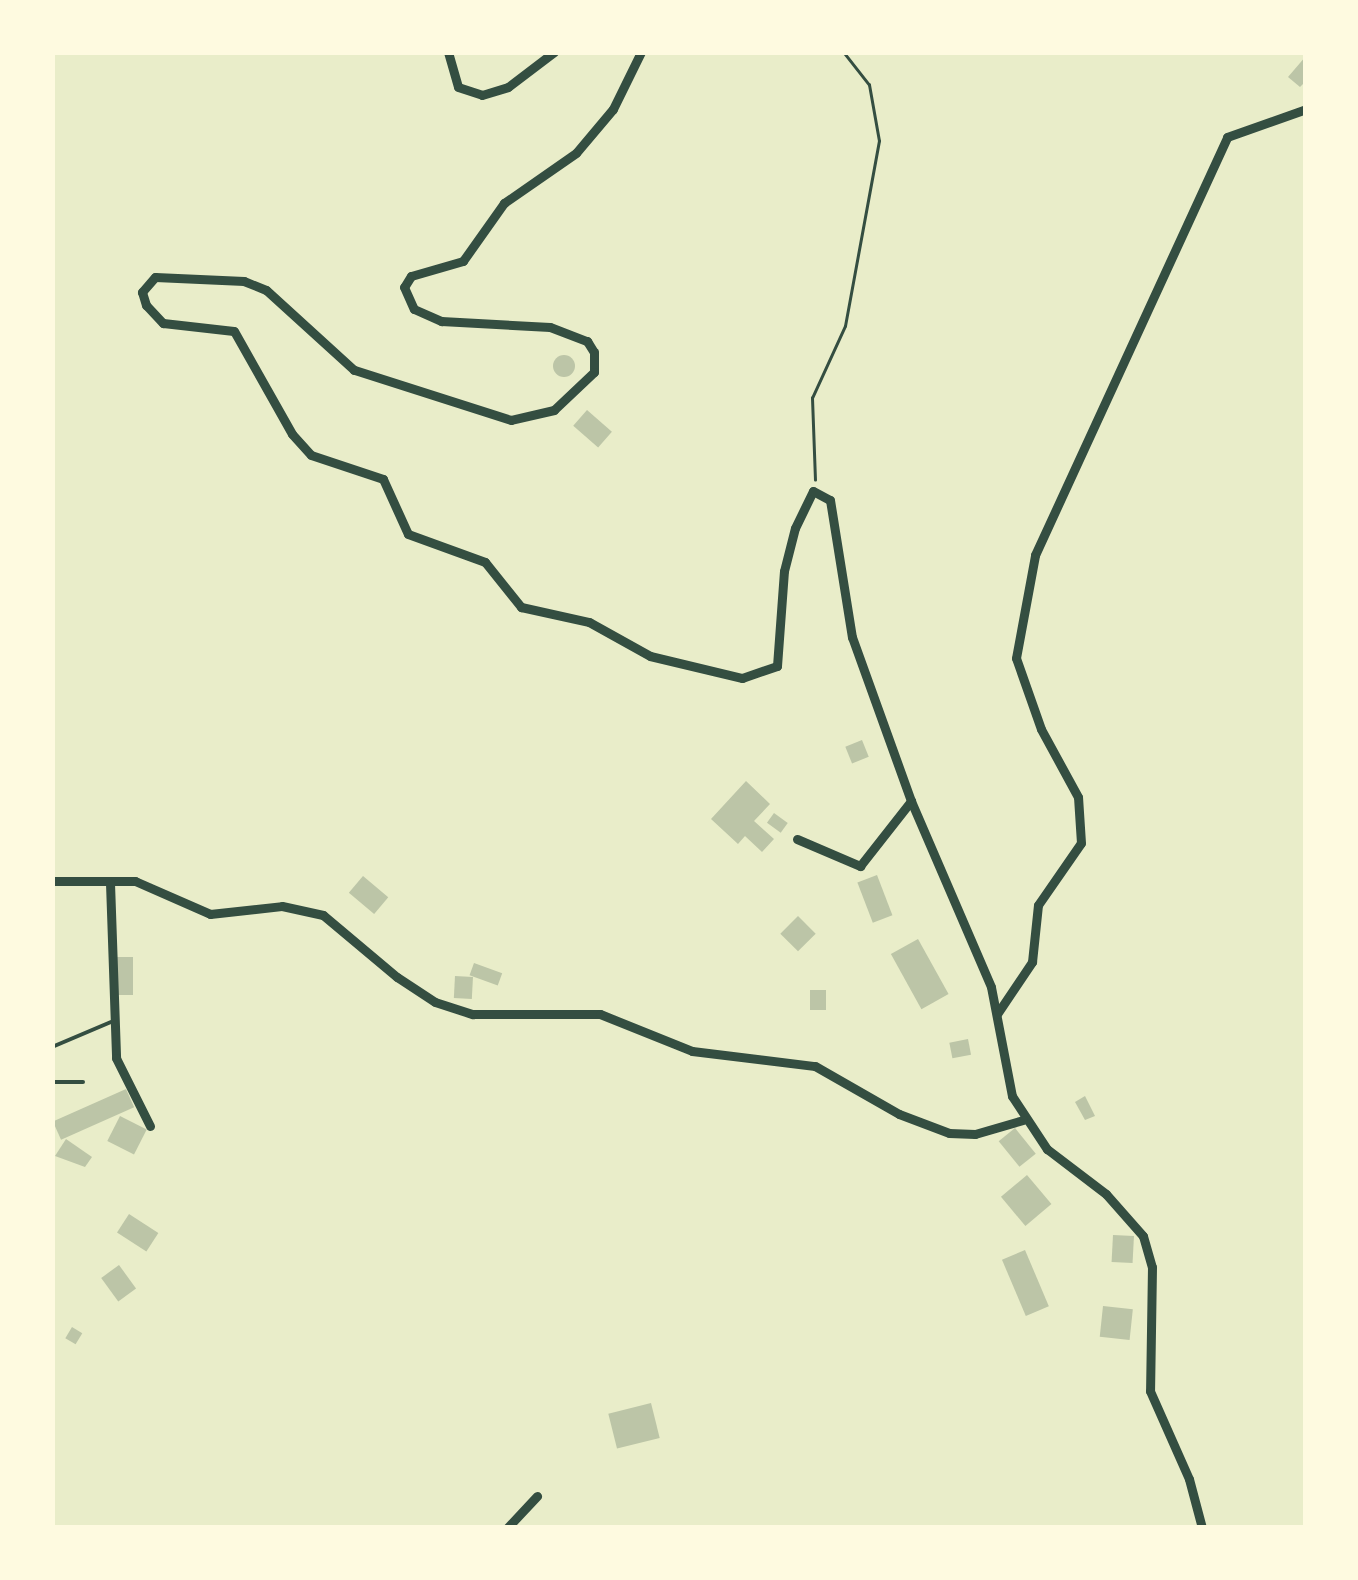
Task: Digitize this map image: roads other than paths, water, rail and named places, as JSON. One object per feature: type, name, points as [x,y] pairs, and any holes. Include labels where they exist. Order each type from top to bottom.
[{"type":"street","points":[[448,52],[458,87],[482,96],[508,87],[554,52]]},
{"type":"street","points":[[642,52],[614,109],[576,153],[504,203],[463,261],[411,276],[404,286],[414,309],[441,321],[550,327],[586,340],[594,372],[554,410],[511,420],[354,370],[266,290],[244,281],[155,276],[142,292],[146,305],[163,323],[234,331],[292,434],[311,455],[383,478],[408,534],[485,562],[521,607],[589,622],[666,660],[742,678],[777,666],[784,572],[813,492],[830,500],[852,637],[911,801],[997,1014],[1006,1072],[1022,1120],[1143,1236],[1152,1267],[1150,1391],[1190,1479],[1202,1528]]},
{"type":"street","points":[[997,1014],[1032,962],[1038,905],[1081,843],[1078,797],[1041,729],[1016,658],[1035,555],[1227,137],[1306,109]]},
{"type":"street","points":[[797,839],[860,866],[911,801]]},
{"type":"street","points":[[52,881],[156,887],[210,914],[282,906],[323,914],[410,986],[472,1014],[600,1014],[692,1051],[815,1066],[900,1114],[949,1133],[975,1134],[1022,1120]]},
{"type":"street","points":[[110,884],[111,1022],[116,1058],[150,1126]]},
{"type":"street","points":[[507,1528],[537,1496]]},
{"type":"lane","points":[[52,1047],[111,1022]]},
{"type":"lane","points":[[52,1082],[83,1082]]}]
